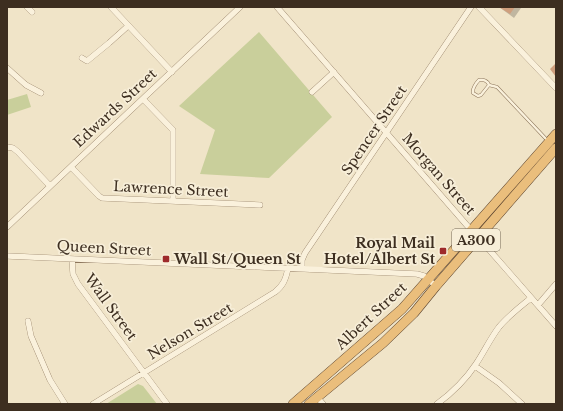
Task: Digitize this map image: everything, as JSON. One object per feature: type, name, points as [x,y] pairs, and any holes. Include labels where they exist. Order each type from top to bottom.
[{"type":"highway","name":"Albert Street","points":[[293,404],[402,309],[556,134]]},
{"type":"highway","name":"Albert Street","points":[[309,404],[320,401],[414,313],[556,148]]},
{"type":"street","points":[[27,7],[32,12]]},
{"type":"street","points":[[111,7],[172,72]]},
{"type":"street","name":"Edwards Street","points":[[7,227],[240,7]]},
{"type":"street","name":"Morgan Street","points":[[278,7],[471,230]]},
{"type":"street","name":"Spencer Street","points":[[302,269],[302,260],[305,254],[471,7]]},
{"type":"street","points":[[479,7],[556,88]]},
{"type":"street","points":[[82,58],[87,61],[128,26]]},
{"type":"street","points":[[7,68],[26,85],[41,93]]},
{"type":"street","points":[[312,92],[334,72]]},
{"type":"street","points":[[143,99],[173,130],[173,201]]},
{"type":"street","points":[[7,147],[13,148],[17,151],[50,186]]},
{"type":"street","name":"Lawrence Street","points":[[71,167],[102,198],[260,205]]},
{"type":"street","points":[[478,237],[556,326]]},
{"type":"street","name":"Queen Street","points":[[7,256],[415,274],[423,276],[436,286]]},
{"type":"street","name":"Wall Street","points":[[72,259],[73,272],[78,284],[167,404]]},
{"type":"street","name":"Nelson Street","points":[[93,404],[275,292],[284,282],[288,268]]},
{"type":"street","points":[[538,305],[556,284]]},
{"type":"street","points":[[437,404],[454,390],[475,366],[500,326],[531,298]]},
{"type":"street","points":[[28,321],[31,336],[50,380],[65,404]]},
{"type":"street","points":[[475,366],[503,387],[522,404]]},
{"type":"lane","points":[[489,85],[479,96],[473,93],[473,89],[480,80],[484,80],[489,85],[496,86],[549,142]]},
{"type":"green space","points":[[259,32],[332,117],[269,178],[200,174],[215,130],[179,106]]},
{"type":"green space","points":[[27,94],[31,107],[7,115],[7,100]]},
{"type":"green space","points":[[138,384],[143,386],[157,404],[106,404]]},
{"type":"building","points":[[499,7],[515,7],[510,14]]},
{"type":"building","points":[[556,63],[556,77],[550,69]]},
{"type":"place","name":"Royal Mail Hotel/Albert St","points":[[443,251]]},
{"type":"place","name":"Wall St/Queen St","points":[[166,259]]}]
